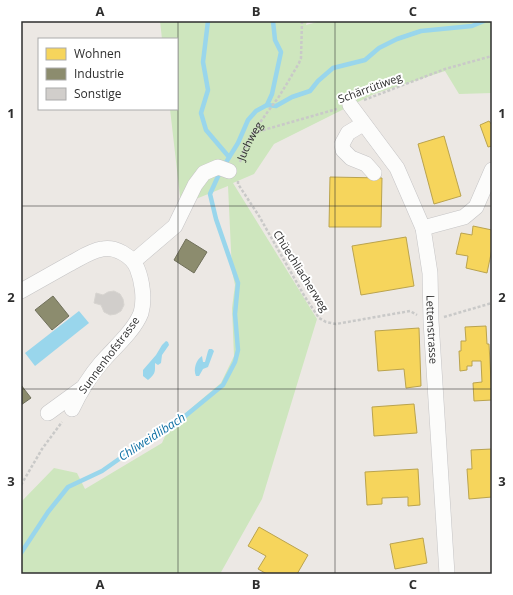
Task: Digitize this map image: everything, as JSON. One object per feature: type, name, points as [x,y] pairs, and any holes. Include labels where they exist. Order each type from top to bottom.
[{"type":"street","name":"Lettenstrasse","points":[[350,105],[397,168],[423,228],[430,273],[431,321],[447,574]]},
{"type":"street","points":[[363,124],[348,133],[342,144],[343,150],[351,158],[366,164],[374,173]]},
{"type":"street","points":[[21,291],[80,258],[103,249],[124,254],[134,261],[175,226],[195,185],[204,173],[228,170]]},
{"type":"street","points":[[423,228],[464,217],[476,207],[492,170]]},
{"type":"street","name":"Sunnenhofstrasse","points":[[72,409],[82,388],[101,363],[127,334],[141,313],[141,282],[134,261]]},
{"type":"street","points":[[48,413],[82,388]]},
{"type":"path","name":"Juchweg","points":[[228,170],[243,153],[262,118],[299,63],[301,58],[302,21]]},
{"type":"path","name":"Schärrütiweg","points":[[253,133],[350,105],[445,69],[492,56]]},
{"type":"path","name":"Chüechliacherweg","points":[[228,170],[258,216],[305,297],[319,318],[326,322],[336,324],[410,311],[431,321]]},
{"type":"path","points":[[431,321],[492,303]]},
{"type":"path","points":[[21,485],[42,449],[72,409]]},
{"type":"green space","points":[[160,21],[307,21],[306,25],[321,21],[492,21],[492,93],[459,94],[445,71],[374,94],[274,144],[254,174],[233,183],[317,319],[262,499],[220,574],[21,574],[21,502],[54,468],[77,473],[85,489],[162,443],[169,427],[221,383],[234,356],[232,308],[235,285],[232,271],[228,186],[181,205],[170,110],[178,110],[178,38],[162,38]]},
{"type":"water","points":[[79,311],[89,323],[35,366],[25,353]]},
{"type":"water","points":[[166,341],[169,345],[162,355],[161,363],[158,365],[155,363],[154,372],[148,380],[143,376],[143,370]]},
{"type":"water","points":[[209,349],[214,351],[208,367],[203,369],[199,376],[196,376],[195,368],[197,362],[202,356],[203,362],[205,362]]},
{"type":"building: Wohnen","points":[[489,121],[492,125],[492,146],[488,147],[480,125]]},
{"type":"building: Wohnen","points":[[444,136],[461,196],[434,204],[418,144]]},
{"type":"building: Wohnen","points":[[330,177],[382,178],[381,227],[329,227]]},
{"type":"building: Wohnen","points":[[473,226],[492,230],[492,249],[487,273],[466,268],[468,256],[456,254],[461,233],[472,235]]},
{"type":"building: Wohnen","points":[[406,237],[414,286],[361,295],[352,246]]},
{"type":"building: Wohnen","points":[[486,326],[487,344],[489,344],[492,400],[474,401],[473,383],[482,382],[481,361],[472,361],[472,366],[467,366],[467,370],[460,371],[459,351],[461,351],[461,341],[466,341],[465,327]]},
{"type":"building: Wohnen","points":[[419,328],[421,386],[406,388],[404,369],[378,371],[375,331]]},
{"type":"building: Wohnen","points":[[414,404],[417,433],[374,436],[372,407]]},
{"type":"building: Wohnen","points":[[492,449],[492,497],[469,499],[467,469],[472,469],[471,450]]},
{"type":"building: Wohnen","points":[[418,469],[420,505],[408,506],[408,497],[382,498],[382,504],[367,505],[365,472]]},
{"type":"building: Wohnen","points":[[259,527],[308,555],[297,574],[267,574],[258,569],[266,556],[248,546]]},
{"type":"building: Wohnen","points":[[423,538],[427,563],[395,569],[390,544]]},
{"type":"building: Industrie","points":[[186,239],[207,252],[194,273],[174,260]]},
{"type":"building: Industrie","points":[[53,296],[69,316],[52,330],[35,310]]},
{"type":"building: Industrie","points":[[21,385],[31,398],[21,405]]},
{"type":"building: Sonstige","points":[[114,291],[120,294],[124,305],[121,311],[110,315],[104,312],[101,305],[94,303],[96,293],[103,295]]},
{"type":"waterway","points":[[208,21],[203,62],[208,90],[201,113],[206,130],[229,157]]},
{"type":"waterway","points":[[267,105],[272,94],[281,52],[275,40],[273,21]]},
{"type":"waterway","name":"Chliweidlibach","points":[[21,553],[48,512],[68,487],[102,471],[139,445],[173,426],[223,385],[235,362],[238,350],[235,314],[238,283],[216,219],[210,194],[220,172],[238,143],[248,120],[256,111],[267,105],[276,106],[292,97],[310,91],[318,81],[333,68],[365,60],[379,48],[397,39],[421,31],[472,26],[484,21]]}]
